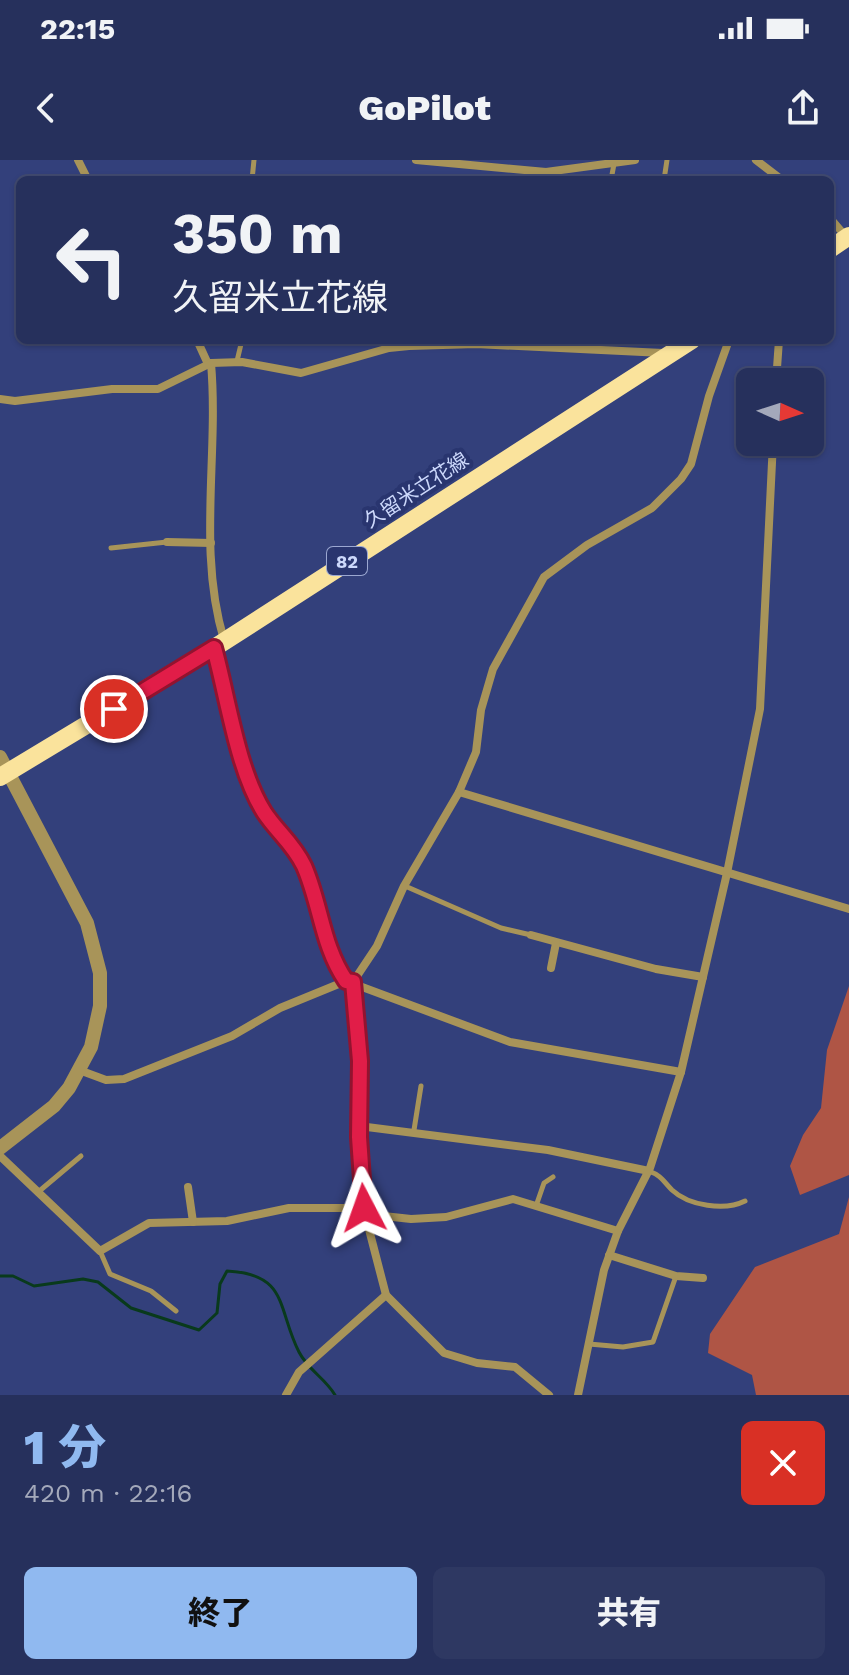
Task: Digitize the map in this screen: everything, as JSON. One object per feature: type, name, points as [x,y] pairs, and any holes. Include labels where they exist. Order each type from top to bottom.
[{"type":"main road","name":"久留米立花線","points":[[3,768],[219,644],[686,344]]},
{"type":"street","points":[[416,160],[546,172],[635,160]]},
{"type":"street","points":[[756,160],[777,176]]},
{"type":"street","points":[[834,222],[848,237]]},
{"type":"street","points":[[199,344],[210,363],[214,397],[210,582],[219,644],[250,780],[265,814],[291,841],[305,869],[329,952],[350,982],[360,1061],[359,1126],[364,1211],[386,1295],[444,1353],[477,1363],[515,1367],[549,1395]]},
{"type":"street","points":[[0,399],[15,401],[112,389],[158,389],[210,363],[237,362],[301,373],[389,348],[447,344]]},
{"type":"street","points":[[508,344],[671,354]]},
{"type":"street","points":[[79,1070],[106,1080],[124,1079],[232,1036],[280,1008],[350,982],[377,946],[404,886],[459,792],[476,752],[481,710],[493,669],[544,577],[587,545],[652,508],[681,479],[691,464],[709,396],[728,344]]},
{"type":"street","points":[[777,368],[779,344]]},
{"type":"street","points":[[578,1395],[593,1316],[609,1255],[649,1171],[681,1072],[727,873],[760,709],[772,456]]},
{"type":"street","points":[[167,542],[211,543]]},
{"type":"street","points":[[0,1148],[54,1106],[91,1047],[100,1006],[95,947],[87,923],[3,768]]},
{"type":"street","points":[[459,792],[849,909]]},
{"type":"street","points":[[531,935],[656,969],[703,977]]},
{"type":"street","points":[[551,968],[556,943]]},
{"type":"street","points":[[350,982],[510,1042],[681,1072]]},
{"type":"street","points":[[359,1126],[414,1130],[548,1150],[649,1171]]},
{"type":"street","points":[[0,1156],[100,1251],[149,1223],[227,1221],[289,1208],[364,1211],[411,1219],[446,1217],[513,1199],[618,1231]]},
{"type":"street","points":[[188,1187],[193,1222]]},
{"type":"street","points":[[609,1255],[676,1276],[703,1278]]},
{"type":"street","points":[[286,1395],[299,1372],[386,1295]]},
{"type":"lane","points":[[612,176],[614,164]]},
{"type":"lane","points":[[237,362],[241,344]]},
{"type":"lane","points":[[111,548],[167,542]]},
{"type":"lane","points":[[404,886],[491,924],[531,935]]},
{"type":"lane","points":[[414,1130],[421,1086]]},
{"type":"lane","points":[[37,1193],[81,1156]]},
{"type":"lane","points":[[649,1171],[663,1176],[673,1191],[702,1204],[735,1207],[745,1201]]},
{"type":"lane","points":[[536,1206],[544,1183],[553,1177]]},
{"type":"lane","points":[[100,1251],[110,1274],[151,1291],[176,1311]]},
{"type":"lane","points":[[589,1344],[623,1347],[653,1342],[676,1276]]},
{"type":"shaded area","points":[[849,986],[849,1175],[800,1195],[790,1166],[803,1135],[821,1108],[827,1050]]},
{"type":"shaded area","points":[[849,1197],[849,1395],[756,1395],[752,1375],[708,1353],[710,1334],[755,1267],[839,1234]]},
{"type":"waterway","points":[[0,1276],[13,1276],[34,1286],[83,1279],[98,1282],[131,1308],[199,1330],[217,1313],[220,1284],[227,1271],[247,1274],[261,1279],[278,1296],[299,1352],[335,1395]]},
{"type":"route","points":[[114,709],[214,648],[250,780],[265,814],[291,841],[305,869],[329,952],[346,981],[353,982],[360,1061],[359,1137],[364,1208]]}]
